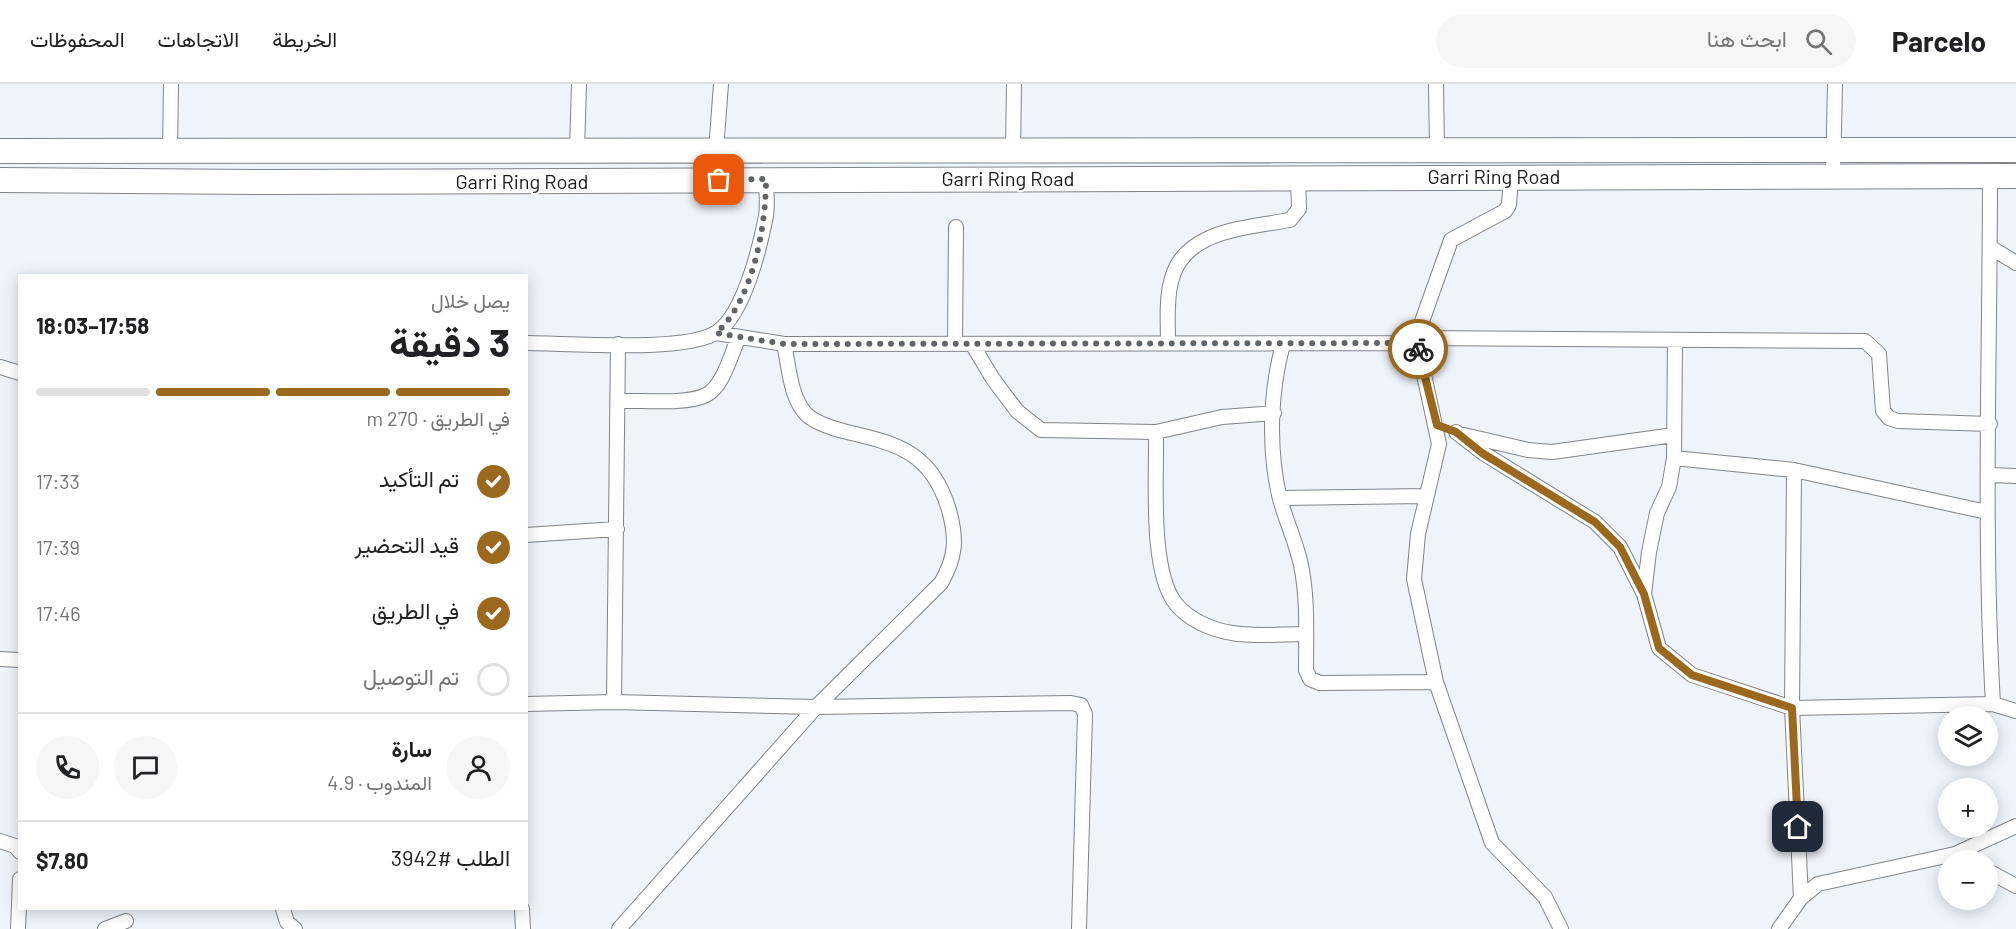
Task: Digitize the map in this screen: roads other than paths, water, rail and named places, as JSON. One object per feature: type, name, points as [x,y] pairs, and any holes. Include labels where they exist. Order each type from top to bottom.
[{"type":"highway","name":"Garri Ring Road","points":[[0,151],[2016,150]]},
{"type":"highway","points":[[267,151],[267,182]]},
{"type":"highway","name":"Garri Ring Road","points":[[0,180],[267,182],[2016,176]]},
{"type":"street","points":[[170,151],[171,84]]},
{"type":"street","points":[[577,150],[579,84]]},
{"type":"street","points":[[716,151],[721,84]]},
{"type":"street","points":[[1013,152],[1014,84]]},
{"type":"street","points":[[1436,84],[1437,151]]},
{"type":"street","points":[[1833,175],[1834,84]]},
{"type":"street","points":[[1511,176],[1509,205],[1505,211],[1464,230],[1447,246],[1427,314],[1416,341],[1437,425],[1439,444],[1415,552],[1414,579],[1436,682],[1492,843],[1545,897],[1562,929]]},
{"type":"street","points":[[1990,176],[1990,424],[1987,512],[1993,704]]},
{"type":"street","points":[[1168,343],[1170,284],[1178,259],[1202,242],[1229,231],[1290,220],[1299,209],[1298,177]]},
{"type":"street","points":[[528,343],[618,344],[688,341],[716,333],[726,324],[748,282],[766,214],[766,179]]},
{"type":"street","points":[[955,343],[956,228]]},
{"type":"street","points":[[1990,247],[2016,263]]},
{"type":"street","points":[[716,333],[738,339],[784,344],[1865,341],[1879,354],[1883,411],[1889,418],[1898,422],[1990,424]]},
{"type":"street","points":[[618,401],[684,399],[708,395],[718,382],[738,339]]},
{"type":"street","points":[[1644,594],[1649,552],[1658,513],[1669,488],[1674,458],[1675,340]]},
{"type":"street","points":[[614,702],[618,344]]},
{"type":"street","points":[[619,929],[816,707],[941,583],[953,562],[954,529],[945,498],[931,471],[908,450],[832,428],[806,414],[794,391],[784,344]]},
{"type":"street","points":[[972,344],[993,380],[1017,411],[1041,430],[1156,432],[1222,417],[1274,413]]},
{"type":"street","points":[[1283,344],[1274,376],[1274,454],[1280,498],[1301,564],[1306,670],[1310,679],[1320,683],[1436,682]]},
{"type":"street","points":[[0,367],[18,372]]},
{"type":"street","points":[[1437,425],[1528,450],[1552,452],[1674,435]]},
{"type":"street","points":[[1156,432],[1157,542],[1162,574],[1175,603],[1196,621],[1232,633],[1306,634]]},
{"type":"street","points":[[1456,432],[1482,453],[1595,522],[1620,547],[1644,594],[1659,648],[1692,675],[1792,708],[1835,709],[1940,703],[1993,704],[2016,711]]},
{"type":"street","points":[[1674,458],[1794,470],[1987,512]]},
{"type":"street","points":[[1794,470],[1792,708],[1801,898]]},
{"type":"street","points":[[1989,475],[2016,476]]},
{"type":"street","points":[[1280,498],[1426,496]]},
{"type":"street","points":[[528,535],[617,529]]},
{"type":"street","points":[[0,659],[18,660]]},
{"type":"street","points":[[528,704],[614,702],[816,707],[1071,703],[1081,705],[1084,714],[1079,929]]},
{"type":"street","points":[[1964,850],[2016,826]]},
{"type":"street","points":[[0,841],[15,846],[18,850]]},
{"type":"street","points":[[1779,929],[1801,898],[1818,884],[1938,858]]},
{"type":"street","points":[[1998,876],[2016,886]]},
{"type":"street","points":[[18,929],[19,910]]},
{"type":"street","points":[[283,910],[287,922],[295,929]]},
{"type":"street","points":[[522,910],[522,929]]},
{"type":"street","points":[[105,929],[126,920]]}]
